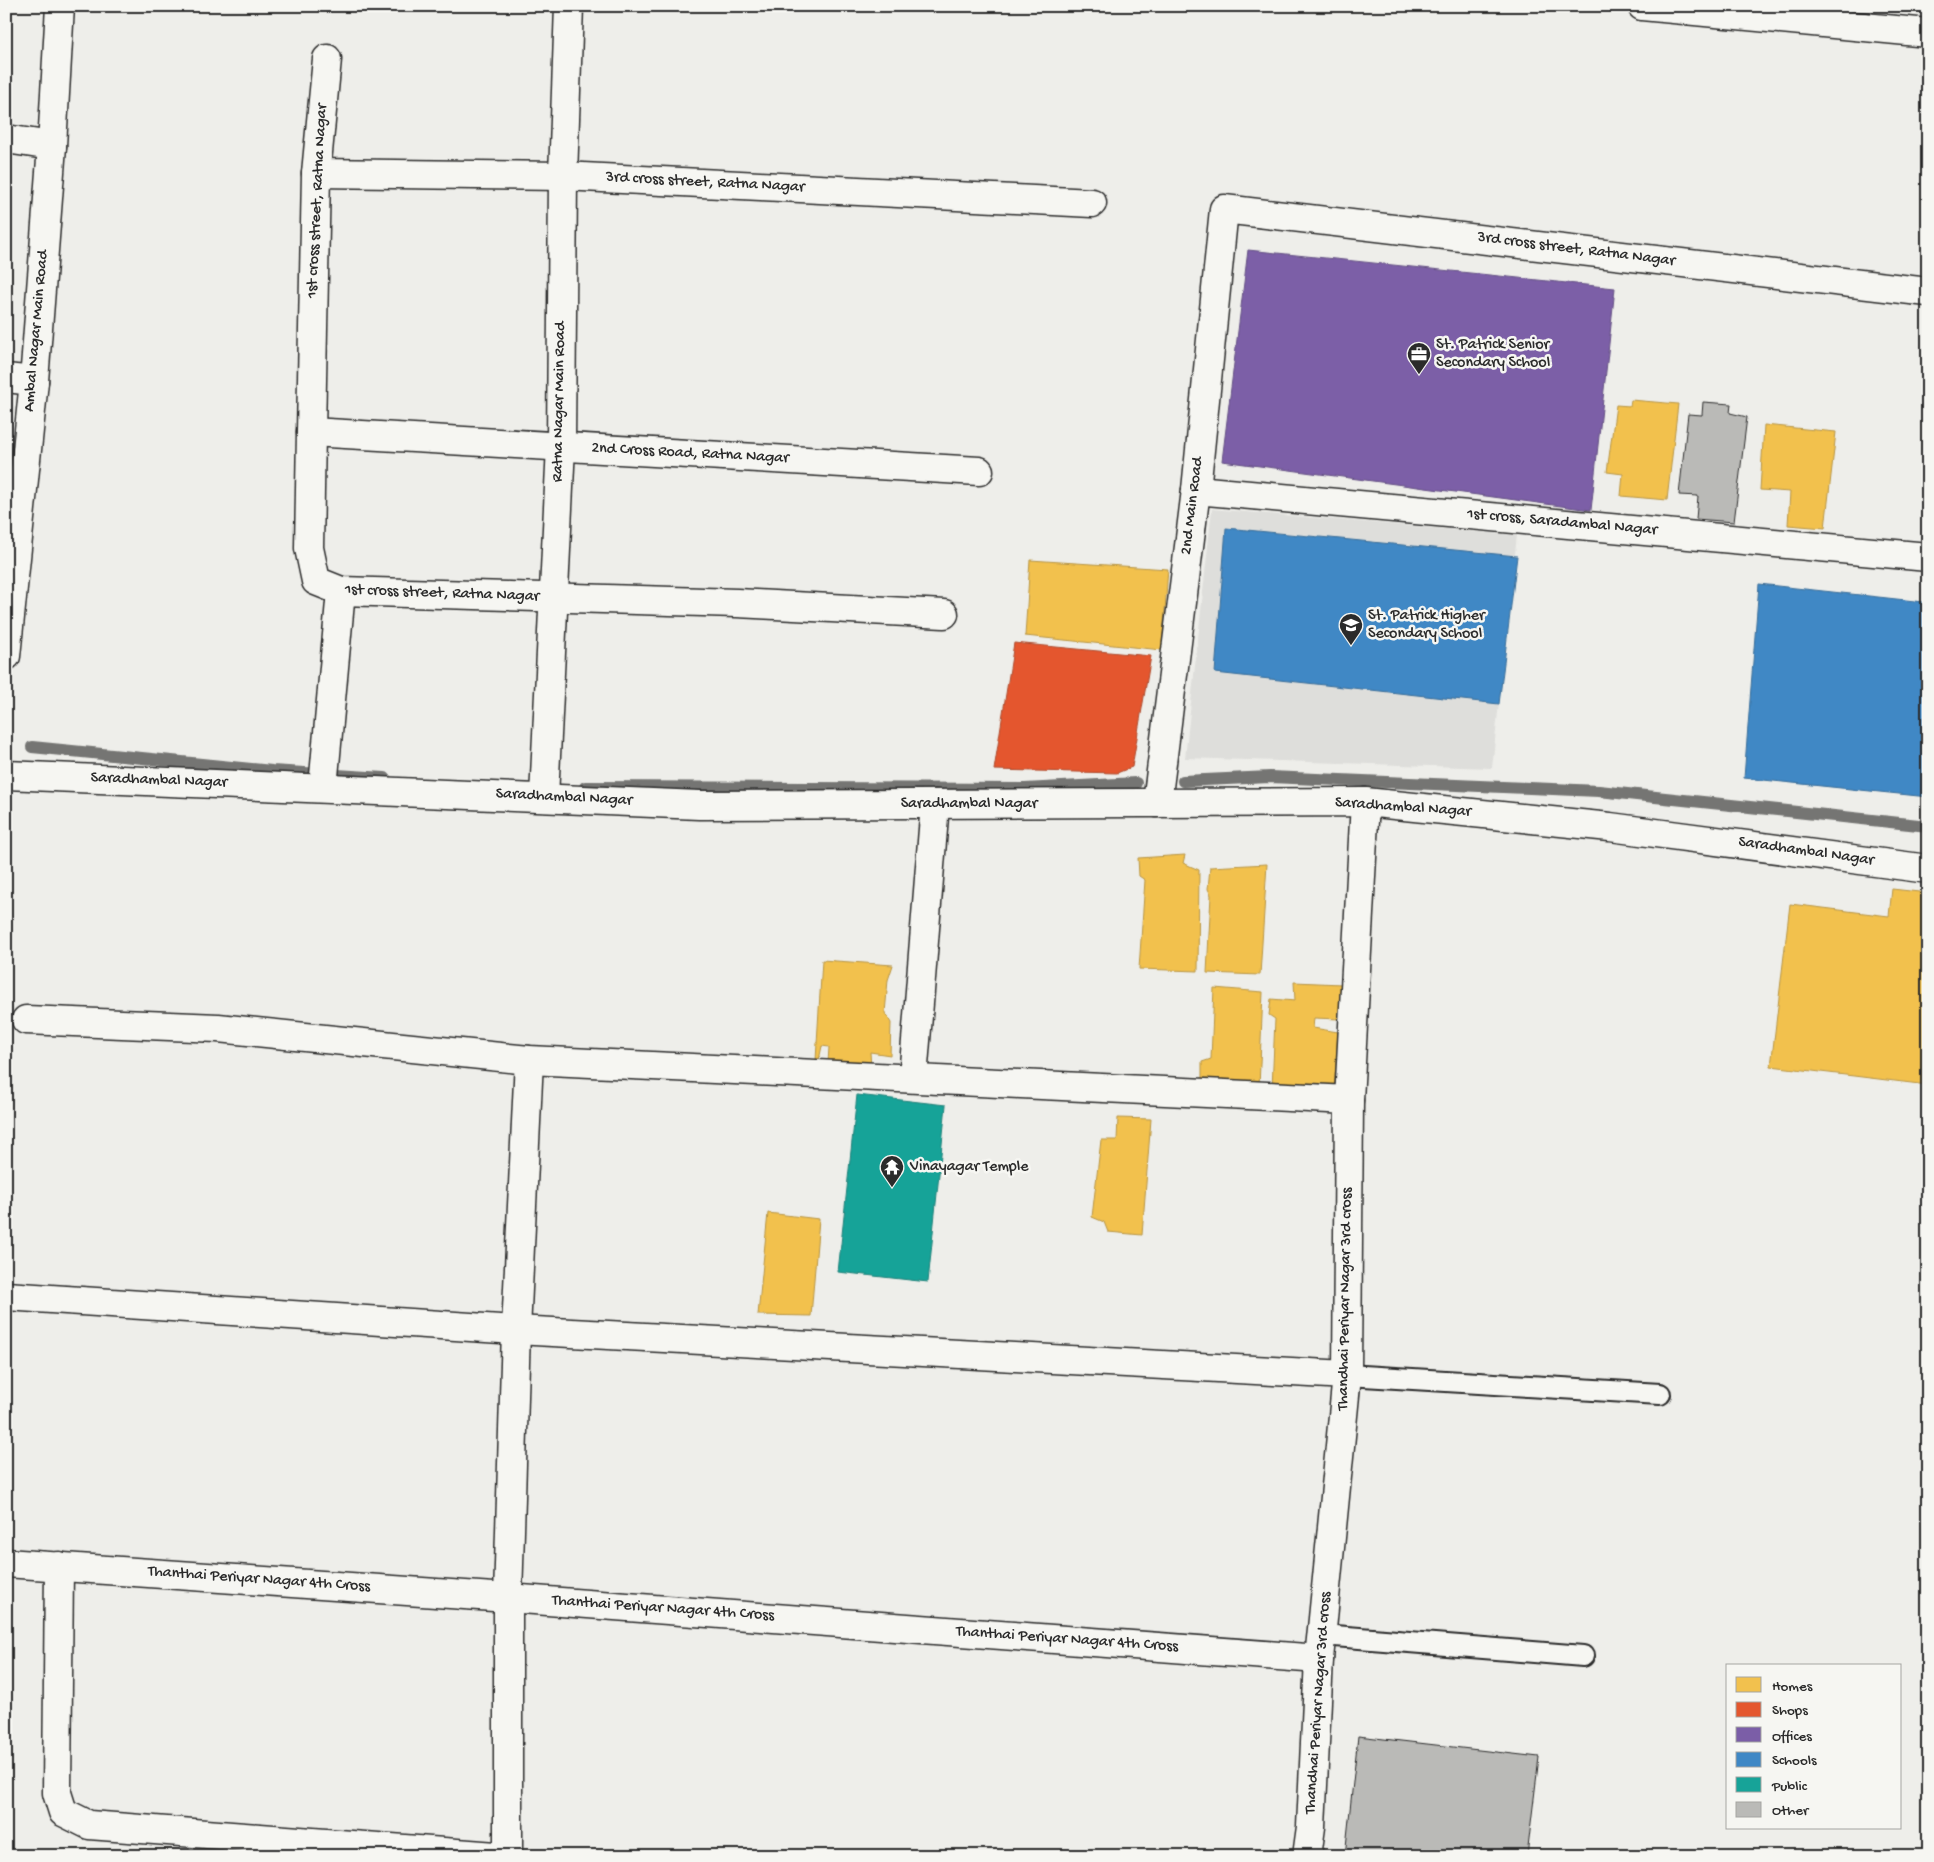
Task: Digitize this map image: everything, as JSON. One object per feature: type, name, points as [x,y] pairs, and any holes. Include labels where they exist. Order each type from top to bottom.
[{"type":"street","name":"Ambal Nagar Main Road","points":[[6,656],[34,380],[52,146],[60,6]]},
{"type":"street","name":"Ratna Nagar Main Road","points":[[544,797],[560,446],[563,176],[569,6]]},
{"type":"street","points":[[1642,6],[1928,33]]},
{"type":"street","name":"1st cross street, Ratna Nagar","points":[[326,59],[316,173],[311,432],[309,548],[316,581],[341,592],[765,604],[944,614]]},
{"type":"street","points":[[6,139],[52,146]]},
{"type":"street","name":"3rd cross street, Ratna Nagar","points":[[316,173],[563,176],[1092,203]]},
{"type":"street","name":"3rd cross street, Ratna Nagar","points":[[1224,209],[1928,292]]},
{"type":"street","name":"2nd Main Road","points":[[1157,803],[1196,490],[1224,209]]},
{"type":"street","points":[[6,378],[34,380]]},
{"type":"street","name":"2nd Cross Road, Ratna Nagar","points":[[311,432],[979,471]]},
{"type":"street","name":"1st cross, Saradambal Nagar","points":[[1196,490],[1928,557]]},
{"type":"street","points":[[324,787],[341,592]]},
{"type":"street","name":"Saradhambal Nagar","points":[[6,774],[699,805],[1365,802],[1610,827],[1928,869]]},
{"type":"street","name":"Thandhai Periyar Nagar 3rd cross","points":[[1307,1856],[1311,1827],[1320,1647],[1347,1375],[1349,1100],[1365,802]]},
{"type":"street","points":[[913,1078],[935,804]]},
{"type":"street","points":[[26,1020],[218,1028],[529,1060],[1349,1100]]},
{"type":"street","points":[[508,1856],[508,1598],[516,1330],[529,1060]]},
{"type":"street","points":[[6,1296],[516,1330],[1347,1375]]},
{"type":"street","name":"Thanthai Periyar Nagar 4th Cross","points":[[6,1563],[508,1598],[1320,1647]]},
{"type":"street","points":[[59,1566],[57,1792],[62,1812],[89,1825],[496,1856]]},
{"type":"lane","points":[[1347,1375],[1660,1394]]},
{"type":"lane","points":[[1320,1647],[1583,1656]]},
{"type":"shaded area","name":"St. Patrick Higher Secondary School","points":[[1212,509],[1517,535],[1492,768],[1185,758]]},
{"type":"building: Homes","points":[[1631,400],[1678,404],[1667,500],[1621,496],[1623,474],[1607,472],[1616,405],[1630,406]]},
{"type":"building: Homes","points":[[1764,425],[1836,432],[1825,528],[1788,525],[1790,492],[1760,490]]},
{"type":"building: Homes","points":[[1030,560],[1168,569],[1162,650],[1025,636]]},
{"type":"building: Homes","points":[[1185,855],[1183,863],[1199,870],[1198,971],[1139,969],[1145,880],[1139,876],[1138,858]]},
{"type":"building: Homes","points":[[1267,864],[1260,975],[1207,973],[1211,895],[1208,889],[1210,867]]},
{"type":"building: Homes","points":[[1892,889],[1928,893],[1928,1085],[1771,1066],[1790,904],[1889,916]]},
{"type":"building: Homes","points":[[822,960],[893,965],[888,980],[885,1013],[891,1023],[890,1055],[870,1052],[871,1068],[828,1063],[829,1047],[822,1046],[819,1060],[816,1060]]},
{"type":"building: Homes","points":[[1294,982],[1342,984],[1339,1019],[1314,1018],[1313,1028],[1338,1032],[1334,1090],[1272,1089],[1275,1019],[1269,1015],[1271,999],[1295,1001]]},
{"type":"building: Homes","points":[[1214,988],[1263,992],[1259,1088],[1202,1084],[1202,1062],[1211,1059]]},
{"type":"building: Homes","points":[[1118,1118],[1151,1119],[1142,1235],[1108,1232],[1104,1222],[1092,1217],[1101,1140],[1117,1140]]},
{"type":"building: Homes","points":[[768,1213],[819,1219],[811,1316],[758,1315]]},
{"type":"building: Shops","points":[[1014,643],[1151,656],[1132,767],[1117,773],[994,770]]},
{"type":"building: Offices","name":"St. Patrick Senior Secondary School","points":[[1248,250],[1615,288],[1591,510],[1222,461]]},
{"type":"building: Schools","points":[[1226,528],[1517,556],[1499,704],[1215,673]]},
{"type":"building: Schools","points":[[1759,584],[1924,602],[1928,588],[1928,797],[1744,778]]},
{"type":"building: Public","name":"Vinayagar Temple","points":[[857,1095],[946,1105],[928,1282],[838,1272]]},
{"type":"building: Other","points":[[1703,402],[1731,404],[1730,413],[1747,417],[1734,522],[1696,519],[1698,496],[1679,495],[1688,414],[1702,415]]},
{"type":"building: Other","points":[[1358,1736],[1539,1757],[1527,1856],[1345,1856]]},
{"type":"waterway","points":[[32,747],[272,771],[385,778]]},
{"type":"waterway","points":[[1183,781],[1270,777],[1599,791],[1928,826]]},
{"type":"waterway","points":[[585,787],[1025,789],[1136,783]]},
{"type":"place","name":"St. Patrick Senior Secondary School","points":[[1419,375]]},
{"type":"place","name":"St. Patrick Higher Secondary School","points":[[1351,646]]},
{"type":"place","name":"Vinayagar Temple","points":[[892,1188]]}]
